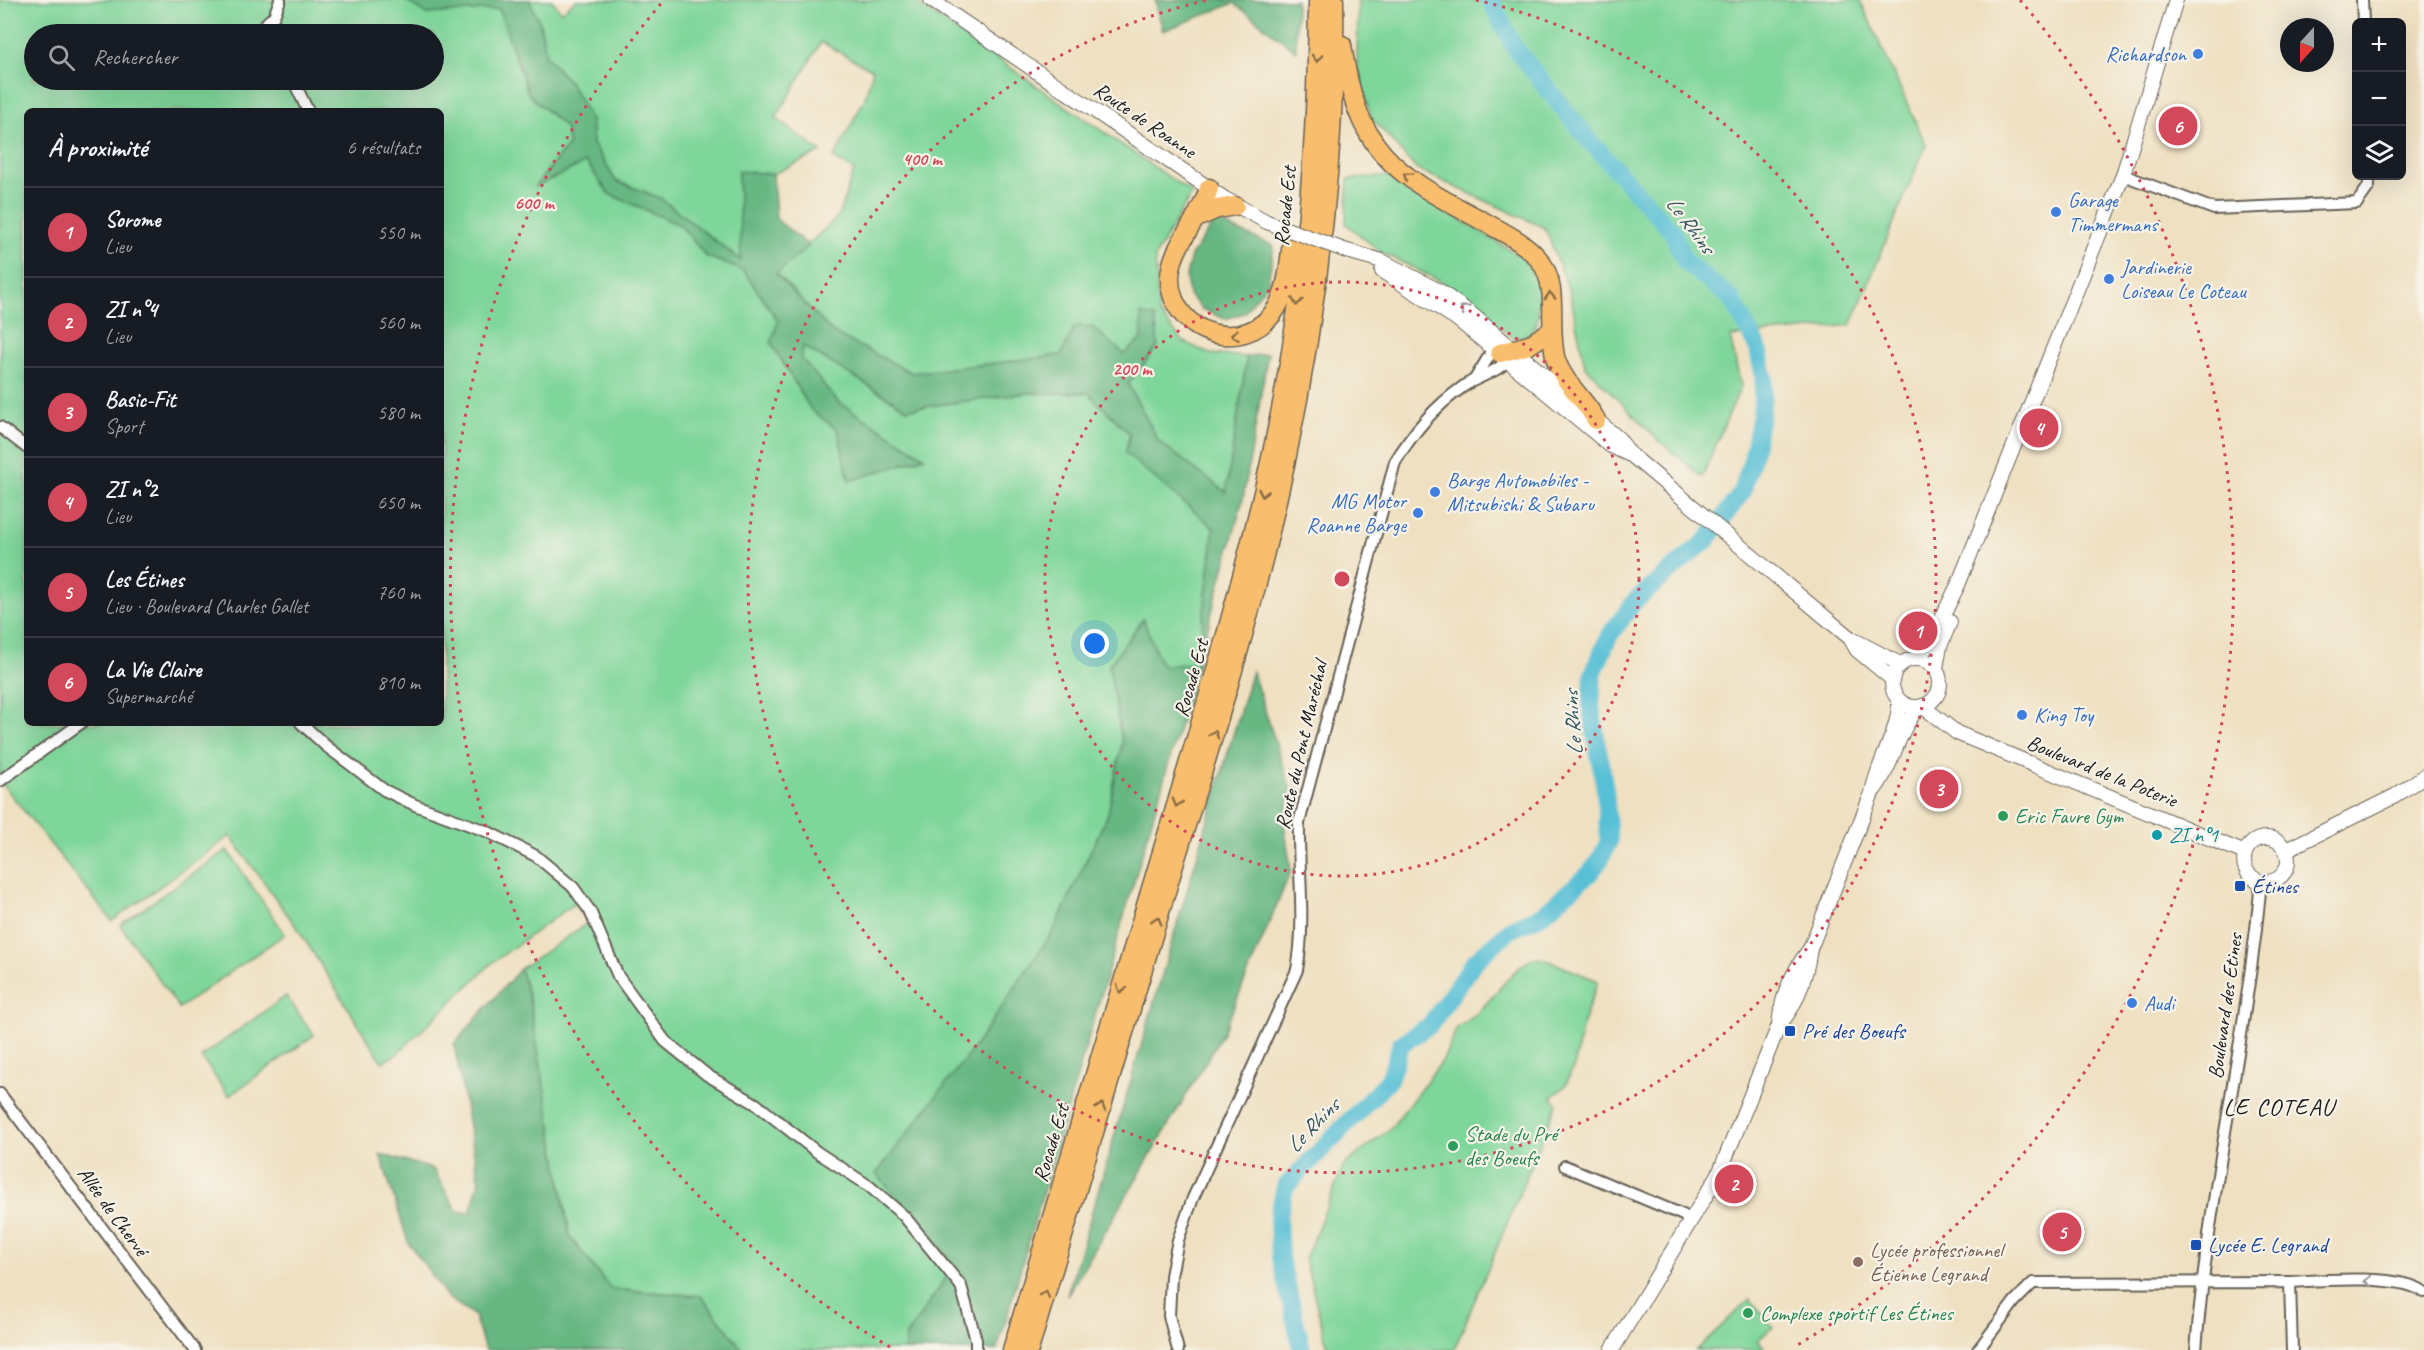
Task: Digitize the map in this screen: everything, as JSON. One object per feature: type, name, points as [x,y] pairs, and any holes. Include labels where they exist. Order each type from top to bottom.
[{"type":"highway","name":"Rocade Est","points":[[1012,1350],[1222,651],[1249,553],[1272,454],[1292,347],[1307,218],[1315,118],[1318,0]]},
{"type":"highway","name":"Rocade Est","points":[[1029,1350],[1236,658],[1278,492],[1305,351],[1323,224],[1332,106],[1334,0]]},
{"type":"highway","points":[[1334,24],[1341,36],[1354,105],[1373,143],[1386,158],[1420,185],[1529,249],[1542,264],[1549,281],[1552,330],[1559,368],[1574,391],[1588,405],[1596,420]]},
{"type":"highway","points":[[1209,188],[1199,217],[1182,243],[1172,266],[1170,280],[1176,307],[1185,318],[1208,333],[1233,337],[1246,334],[1268,319],[1282,295],[1289,261],[1304,141],[1315,118]]},
{"type":"highway","points":[[1199,217],[1217,208],[1235,206]]},
{"type":"highway","points":[[1505,352],[1543,338],[1552,330]]},
{"type":"street","points":[[266,24],[274,16],[280,0]]},
{"type":"street","name":"Route de Roanne","points":[[931,0],[1235,206],[1267,222],[1364,257],[1505,352]]},
{"type":"street","points":[[1918,659],[1930,642],[1958,585],[2123,175],[2176,0]]},
{"type":"street","points":[[2362,0],[2363,18]]},
{"type":"street","points":[[298,90],[307,108]]},
{"type":"street","points":[[2123,175],[2214,209],[2357,203],[2369,186],[2369,180]]},
{"type":"street","points":[[1505,352],[1618,438],[1630,454],[1850,638],[1900,664],[1918,659],[1936,668]]},
{"type":"street","points":[[1505,352],[1611,446],[1630,454]]},
{"type":"street","name":"Route du Pont Maréchal","points":[[1178,1350],[1169,1317],[1171,1276],[1178,1240],[1193,1198],[1297,970],[1302,945],[1303,913],[1298,856],[1299,823],[1395,462],[1413,432],[1430,413],[1475,379],[1505,352]]},
{"type":"street","name":"Route du Pont Maréchal","points":[[1475,379],[1492,373],[1505,352]]},
{"type":"street","points":[[0,427],[24,446]]},
{"type":"street","points":[[1900,664],[1892,679],[1894,694],[1899,701],[1911,707],[1920,707],[1932,702],[1941,682],[1936,668],[1940,646],[1956,607],[1958,585]]},
{"type":"street","points":[[1850,638],[1857,650],[1892,679]]},
{"type":"street","name":"Boulevard de la Poterie","points":[[1938,693],[1947,712],[1977,741]]},
{"type":"street","points":[[1612,1350],[1719,1174],[1779,1026],[1780,1009],[1789,986],[1798,964],[1810,949],[1872,793],[1876,772],[1898,716],[1899,701]]},
{"type":"street","points":[[1872,793],[1885,776],[1907,723],[1920,707]]},
{"type":"street","name":"Boulevard de la Poterie","points":[[1920,707],[1957,733],[2246,853]]},
{"type":"street","points":[[0,781],[77,726]]},
{"type":"street","points":[[304,726],[326,746],[384,790],[415,805],[486,831],[536,856],[573,887],[590,911],[618,976],[664,1041],[707,1075],[756,1104],[817,1152],[869,1186],[904,1216],[961,1286],[976,1340],[976,1350]]},
{"type":"street","points":[[2286,850],[2395,796],[2424,776]]},
{"type":"street","points":[[2268,838],[2278,842],[2286,850],[2288,864],[2275,879],[2261,881],[2255,878],[2246,867],[2246,853],[2254,842],[2268,838]]},
{"type":"street","name":"Boulevard des Etines","points":[[2196,1350],[2201,1282],[2223,1158],[2261,881]]},
{"type":"street","name":"Allée de Chervé","points":[[0,1094],[195,1350]]},
{"type":"street","points":[[1565,1166],[1683,1215],[1691,1221]]},
{"type":"street","points":[[1978,1350],[2015,1301],[2033,1283],[2396,1281],[2424,1292]]},
{"type":"street","points":[[2290,1282],[2292,1350]]},
{"type":"green space","points":[[0,0],[405,0],[427,14],[499,9],[529,95],[565,127],[569,144],[536,185],[586,162],[609,194],[680,225],[706,256],[744,271],[778,321],[811,410],[838,430],[849,481],[925,457],[838,402],[801,359],[803,345],[907,409],[1027,393],[1088,393],[1130,434],[1126,453],[1214,528],[1198,663],[1162,666],[1143,619],[1109,666],[1122,743],[1108,814],[1053,932],[975,1046],[939,1245],[953,1268],[906,1336],[905,1350],[743,1350],[701,1296],[611,1289],[570,1237],[529,998],[520,969],[589,922],[574,904],[492,963],[396,1055],[382,1062],[298,929],[230,836],[112,921],[0,781]]},
{"type":"green space","points":[[405,0],[529,0],[540,23],[546,56],[570,83],[591,120],[593,144],[616,181],[660,198],[741,261],[738,171],[773,174],[776,219],[809,246],[776,274],[832,332],[912,373],[1061,355],[1075,326],[1091,326],[1124,354],[1142,339],[1141,314],[1155,317],[1158,346],[1128,384],[1159,442],[1226,492],[1247,357],[1268,353],[1243,499],[1198,663],[1214,528],[1125,453],[1130,434],[1088,393],[1027,393],[907,409],[803,346],[802,359],[838,402],[925,457],[849,481],[838,430],[811,410],[771,343],[778,321],[744,271],[706,256],[680,225],[609,194],[586,162],[535,187],[569,144],[565,127],[529,95],[499,9],[427,14]]},
{"type":"green space","points":[[529,0],[552,0],[561,12],[576,0],[912,0],[1192,193],[1155,257],[1159,313],[1182,341],[1210,354],[1247,357],[1226,492],[1159,442],[1128,384],[1158,346],[1142,339],[1124,354],[1092,327],[1061,355],[912,373],[832,332],[776,273],[838,217],[854,170],[834,158],[865,98],[873,70],[821,42],[776,118],[821,152],[773,174],[738,172],[742,261],[660,198],[616,181],[593,144],[591,120],[570,83],[546,56],[540,23]]},
{"type":"green space","points":[[1155,0],[1296,0],[1296,51],[1234,3],[1163,31]]},
{"type":"green space","points":[[1358,0],[1860,0],[1926,145],[1851,325],[1730,337],[1741,386],[1702,477],[1657,439],[1585,366],[1570,293],[1545,228],[1416,169],[1371,117],[1357,67]]},
{"type":"green space","points":[[1390,176],[1525,259],[1540,289],[1537,323],[1529,334],[1515,339],[1442,282],[1381,252],[1346,224],[1348,179]]},
{"type":"green space","points":[[1215,221],[1274,246],[1268,283],[1244,313],[1225,319],[1202,309],[1189,295],[1186,276],[1191,256]]},
{"type":"green space","points":[[1143,619],[1162,666],[1198,663],[997,1350],[905,1350],[906,1336],[953,1268],[939,1245],[876,1174],[975,1046],[1053,932],[1108,814],[1122,743],[1109,666]]},
{"type":"green space","points":[[1252,671],[1291,790],[1284,823],[1291,871],[1223,1033],[1067,1296]]},
{"type":"green space","points":[[227,850],[285,934],[179,1008],[120,925]]},
{"type":"green space","name":"Stade du Pré des Boeufs","points":[[1532,958],[1545,959],[1598,981],[1583,1023],[1575,1063],[1565,1086],[1552,1097],[1557,1104],[1454,1350],[1328,1350],[1305,1259],[1344,1165],[1391,1128],[1443,1060],[1457,1028],[1476,1015],[1515,971]]},
{"type":"green space","points":[[520,969],[529,998],[570,1237],[611,1289],[701,1296],[743,1350],[485,1350],[474,1315],[448,1298],[408,1242],[380,1154],[433,1169],[457,1211],[470,1213],[479,1181],[454,1044]]},
{"type":"green space","points":[[286,996],[314,1035],[229,1096],[201,1057]]},
{"type":"green space","name":"Complexe sportif Les Étines","points":[[1750,1299],[1773,1327],[1758,1340],[1765,1350],[1696,1350]]},
{"type":"waterway","name":"Le Rhins","points":[[1302,1350],[1280,1257],[1278,1218],[1285,1187],[1389,1080],[1401,1044],[1430,1025],[1474,962],[1510,930],[1542,915],[1590,873],[1600,860],[1609,841],[1605,789],[1591,709],[1593,674],[1609,636],[1635,601],[1707,540],[1742,492],[1752,460],[1761,416],[1764,378],[1758,348],[1732,299],[1685,262],[1672,231],[1587,138],[1514,47],[1490,0]]},
{"type":"place","name":"Richardson","points":[[2198,54]]},
{"type":"place","name":"La Vie Claire","points":[[2178,126]]},
{"type":"place","name":"Garage Timmermans","points":[[2056,212]]},
{"type":"place","name":"Jardinerie Loiseau Le Coteau","points":[[2109,279]]},
{"type":"place","name":"ZI n°2","points":[[2039,428]]},
{"type":"place","name":"Barge Automobiles - Mitsubishi & Subaru","points":[[1435,492]]},
{"type":"place","name":"MG Motor Roanne Barge","points":[[1418,513]]},
{"type":"place","name":"Sorome","points":[[1918,631]]},
{"type":"place","name":"King Toy","points":[[2022,715]]},
{"type":"place","name":"Basic-Fit","points":[[1939,789]]},
{"type":"place","name":"Eric Favre Gym","points":[[2003,816]]},
{"type":"place","name":"ZI n°1","points":[[2157,835]]},
{"type":"place","name":"Étines","points":[[2240,886]]},
{"type":"place","name":"Audi","points":[[2132,1003]]},
{"type":"place","name":"Pré des Boeufs","points":[[1790,1031]]},
{"type":"place","name":"Stade du Pré des Boeufs","points":[[1453,1146]]},
{"type":"place","name":"ZI n°4","points":[[1734,1184]]},
{"type":"place","name":"Les Étines","points":[[2062,1232]]},
{"type":"place","name":"Lycée E. Legrand","points":[[2196,1245]]},
{"type":"place","name":"Lycée professionnel Étienne Legrand","points":[[1858,1262]]},
{"type":"place","name":"Complexe sportif Les Étines","points":[[1748,1313]]},
{"type":"district","name":"LE COTEAU","points":[[2279,1107]]}]
